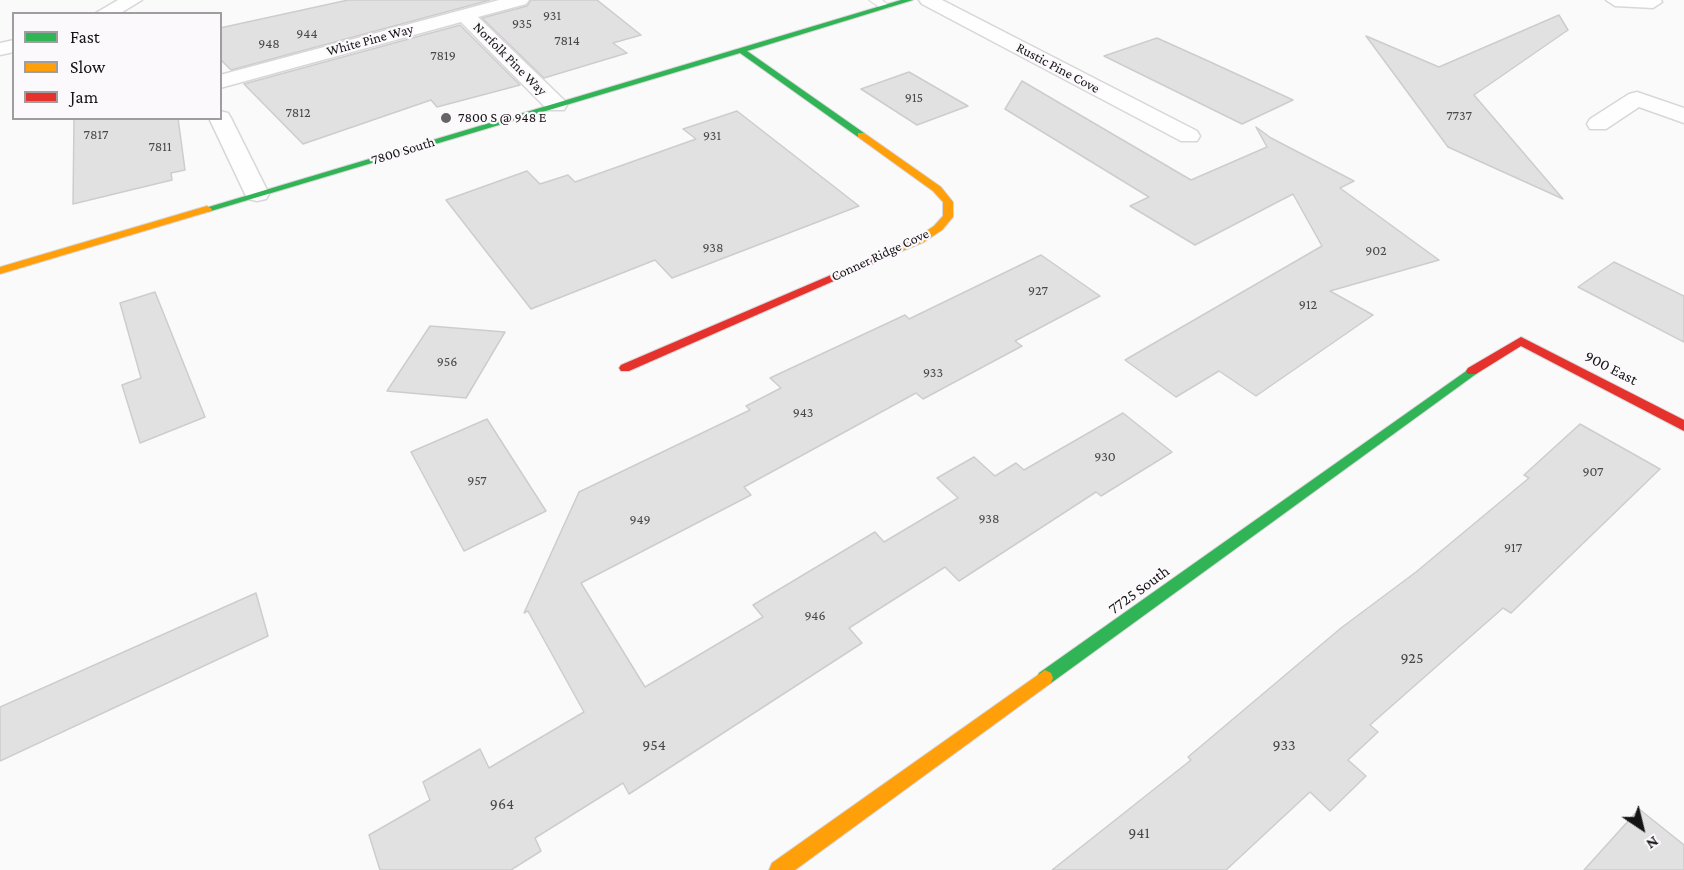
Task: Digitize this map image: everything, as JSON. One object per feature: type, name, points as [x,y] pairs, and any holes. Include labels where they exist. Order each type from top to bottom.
[{"type":"street","points":[[107,12],[133,0]]},
{"type":"street","name":"White Pine Way","points":[[222,81],[520,0]]},
{"type":"street","name":"7800 South","points":[[0,271],[741,50],[880,3],[909,0]]},
{"type":"street","name":"Rustic Pine Cove","points":[[928,0],[1189,136]]},
{"type":"street","points":[[1615,0],[1653,2]]},
{"type":"street","name":"Norfolk Pine Way","points":[[464,14],[556,105]]},
{"type":"street","name":"Conner Ridge Cove","points":[[625,368],[920,240],[938,228],[948,217],[948,202],[937,189],[741,50]]},
{"type":"street","points":[[1598,124],[1638,99],[1684,116]]},
{"type":"street","points":[[221,120],[257,195]]},
{"type":"street","name":"900 East","points":[[1521,341],[1684,426]]},
{"type":"street","name":"7725 South","points":[[779,870],[1463,376],[1521,341]]},
{"type":"building","points":[[348,0],[490,0],[231,70],[222,61],[222,28]]},
{"type":"building","points":[[531,0],[597,0],[641,35],[613,43],[627,53],[544,78],[482,18],[527,6]]},
{"type":"building","points":[[1559,15],[1568,30],[1474,95],[1563,199],[1448,147],[1366,36],[1439,67]]},
{"type":"building","points":[[460,25],[520,85],[437,107],[431,100],[303,144],[244,84]]},
{"type":"building","points":[[1157,38],[1293,100],[1242,124],[1104,56]]},
{"type":"building","points":[[909,72],[968,106],[917,125],[861,89]]},
{"type":"building","points":[[1022,81],[1191,180],[1267,147],[1256,127],[1271,138],[1354,181],[1340,188],[1439,260],[1330,291],[1373,315],[1256,396],[1219,371],[1176,397],[1125,360],[1322,246],[1293,194],[1195,245],[1130,206],[1149,197],[1005,109]]},
{"type":"building","points":[[737,111],[859,206],[672,278],[655,260],[531,309],[446,200],[527,171],[540,184],[568,175],[575,182],[696,139],[683,129]]},
{"type":"building","points":[[74,120],[178,120],[185,170],[171,173],[172,180],[73,204]]},
{"type":"building","points":[[1041,255],[1100,296],[1015,341],[1022,346],[923,399],[916,393],[744,487],[751,495],[581,583],[645,687],[763,617],[753,605],[875,532],[884,542],[958,498],[937,478],[974,457],[995,476],[1016,463],[1024,470],[1123,413],[1172,452],[1101,496],[1096,492],[959,581],[945,567],[849,628],[862,643],[629,794],[623,783],[535,838],[541,851],[511,870],[380,870],[369,835],[430,800],[423,782],[480,749],[489,768],[584,712],[528,611],[524,613],[579,492],[750,410],[746,406],[781,388],[770,378],[905,315],[909,319]]},
{"type":"building","points":[[1614,262],[1684,296],[1684,342],[1578,287]]},
{"type":"building","points":[[155,292],[205,417],[140,443],[122,385],[141,378],[120,303]]},
{"type":"building","points":[[430,326],[505,332],[466,398],[387,391]]},
{"type":"building","points":[[487,419],[546,511],[464,551],[411,452]]},
{"type":"building","points":[[1580,424],[1660,469],[1511,613],[1503,608],[1370,725],[1378,732],[1348,760],[1366,776],[1330,811],[1310,792],[1226,870],[1052,870],[1191,760],[1188,757],[1341,628],[1416,572],[1529,478],[1524,475]]},
{"type":"building","points":[[256,593],[268,636],[0,761],[0,707]]},
{"type":"building","points":[[1639,809],[1684,845],[1684,870],[1584,870]]},
{"type":"traffic: fast","points":[[207,209],[909,0]]},
{"type":"traffic: fast","points":[[741,50],[861,135]]},
{"type":"traffic: fast","points":[[1045,678],[1472,371]]},
{"type":"traffic: slow","points":[[861,135],[937,189],[948,202],[948,217],[938,228],[920,240],[873,260]]},
{"type":"traffic: slow","points":[[0,271],[207,209]]},
{"type":"traffic: slow","points":[[779,870],[1045,678]]},
{"type":"traffic: jam","points":[[625,368],[873,260]]},
{"type":"traffic: jam","points":[[1472,371],[1521,341],[1684,426]]},
{"type":"place","name":"7800 S @ 948 E","points":[[446,118]]}]
